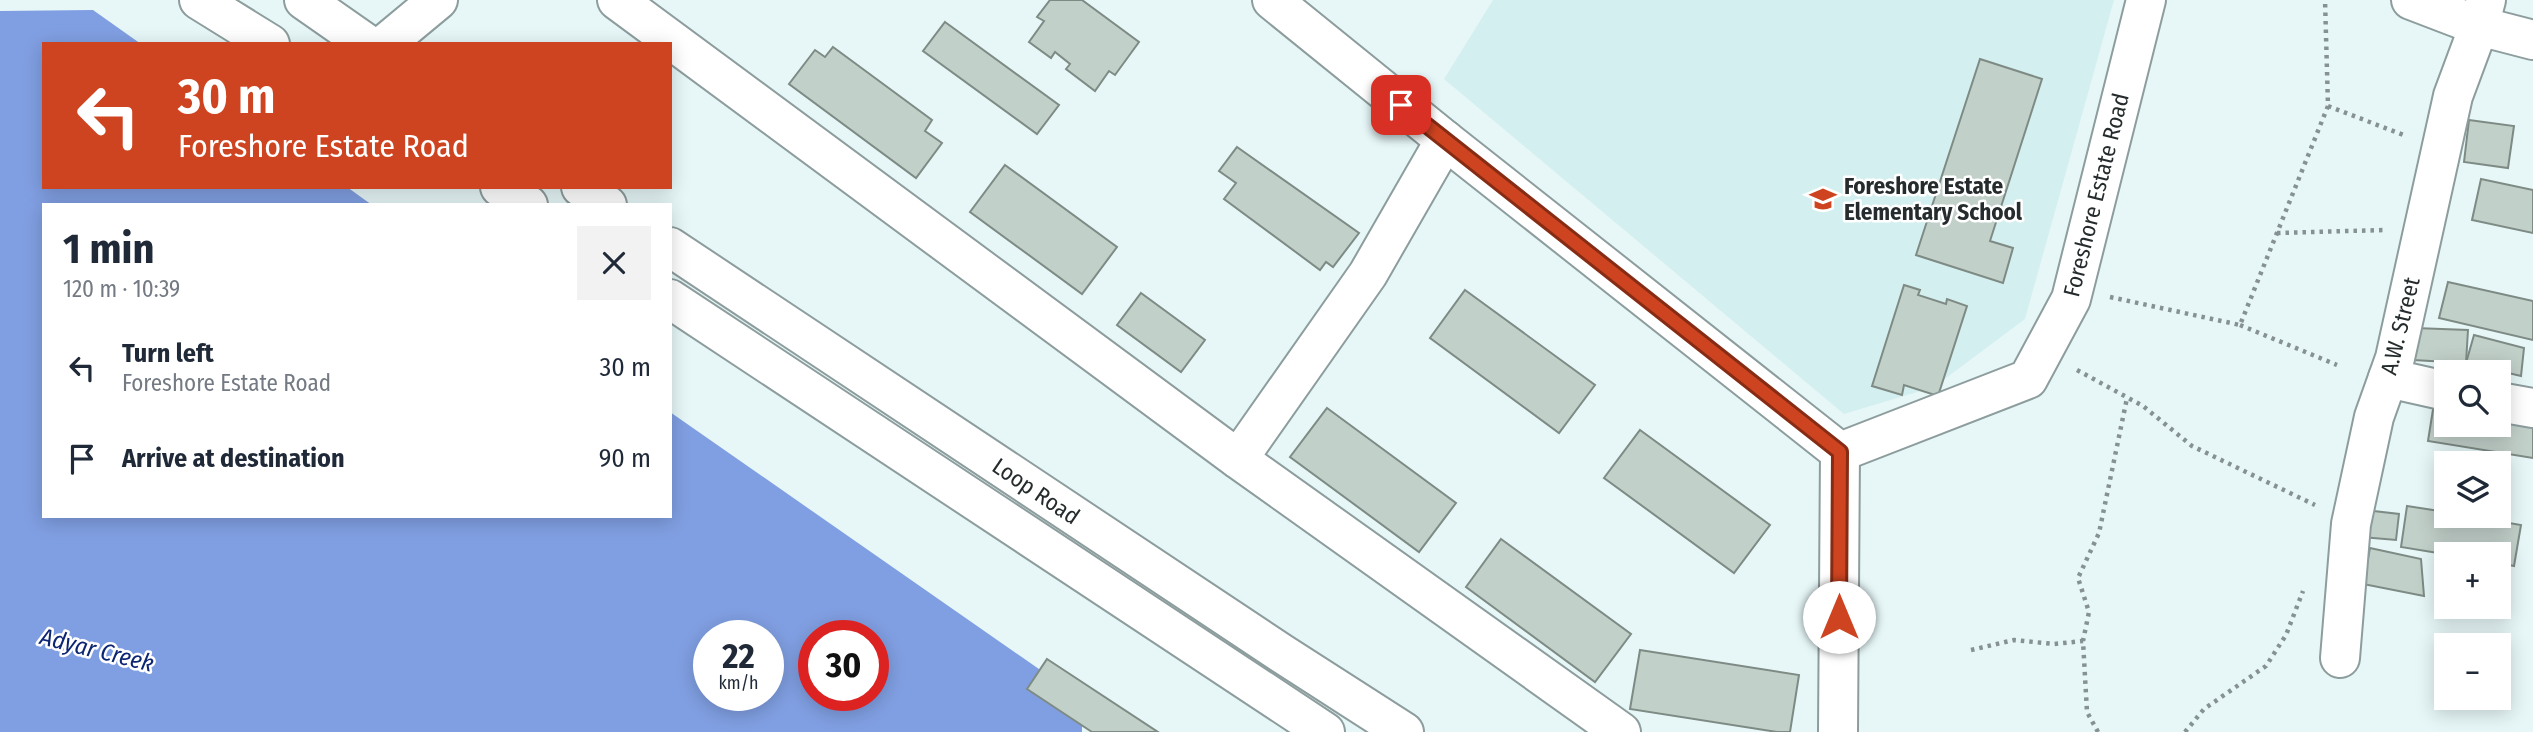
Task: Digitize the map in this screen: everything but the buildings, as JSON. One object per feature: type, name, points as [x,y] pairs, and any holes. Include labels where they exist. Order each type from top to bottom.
[{"type":"street","points":[[199,0],[267,42]]},
{"type":"street","points":[[304,0],[364,42]]},
{"type":"street","points":[[387,42],[438,0]]},
{"type":"street","points":[[617,0],[1238,458],[1620,732]]},
{"type":"street","points":[[1272,0],[1444,140],[1840,452],[1838,732]]},
{"type":"street","name":"Foreshore Estate Road","points":[[1840,452],[2028,379],[2071,299],[2146,0]]},
{"type":"street","points":[[2411,0],[2483,13],[2533,40]]},
{"type":"street","name":"A.W. Street","points":[[2340,658],[2351,524],[2374,417],[2395,358],[2454,96],[2483,13]]},
{"type":"street","points":[[1238,458],[1368,274],[1444,140]]},
{"type":"street","points":[[503,189],[525,203]]},
{"type":"street","points":[[584,189],[604,203]]},
{"type":"street","name":"Loop Road","points":[[672,248],[1404,732]]},
{"type":"street","name":"Loop Road","points":[[672,300],[1325,732]]},
{"type":"street","points":[[2388,379],[2434,389]]},
{"type":"street","points":[[2511,404],[2533,408]]},
{"type":"path","points":[[2240,325],[2328,106],[2325,0]]},
{"type":"path","points":[[2328,106],[2413,139]]},
{"type":"path","points":[[2277,233],[2397,229]]},
{"type":"path","points":[[2073,289],[2240,325],[2337,365]]},
{"type":"path","points":[[2043,351],[2143,406],[2192,446],[2322,508]]},
{"type":"path","points":[[2098,732],[2087,712],[2083,641],[2089,612],[2078,579],[2099,533],[2127,398]]},
{"type":"path","points":[[2185,732],[2204,709],[2266,666],[2286,635],[2305,586]]},
{"type":"path","points":[[1970,650],[2014,640],[2054,644],[2083,641]]},
{"type":"shaded area","name":"Foreshore Estate Elementary School","points":[[1493,0],[2114,0],[2025,319],[1934,387],[1844,414],[1444,79]]},
{"type":"water","name":"Adyar Creek","points":[[93,10],[138,42],[42,42],[42,189],[350,189],[369,203],[42,203],[42,518],[672,518],[672,413],[1082,699],[1082,732],[0,732],[0,11]]},
{"type":"place","name":"Foreshore Estate Elementary School","points":[[1823,199]]},
{"type":"route","points":[[1401,105],[1840,452],[1839,617]]}]
